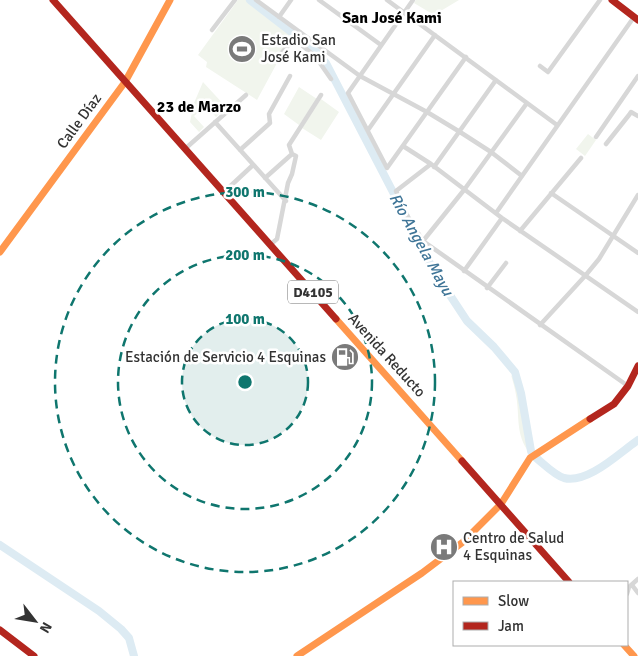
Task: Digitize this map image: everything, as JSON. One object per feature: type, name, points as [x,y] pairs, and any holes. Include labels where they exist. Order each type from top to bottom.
[{"type":"main road","name":"Avenida Reducto","points":[[53,0],[501,504]]},
{"type":"main road","name":"Calle Díaz","points":[[0,252],[125,82],[170,0]]},
{"type":"main road","points":[[612,0],[636,18]]},
{"type":"main road","points":[[298,656],[428,569],[463,542],[501,504],[530,458],[614,404],[628,386],[638,366]]},
{"type":"main road","name":"D4105","points":[[501,504],[569,581]]},
{"type":"main road","points":[[0,630],[34,656]]},
{"type":"main road","points":[[625,646],[634,656]]},
{"type":"street","points":[[212,30],[235,0]]},
{"type":"street","points":[[256,0],[360,76],[460,132],[491,152],[522,176]]},
{"type":"street","points":[[279,16],[291,0]]},
{"type":"street","points":[[318,0],[380,45]]},
{"type":"street","points":[[386,0],[557,125]]},
{"type":"street","points":[[413,0],[348,93],[387,168],[466,57]]},
{"type":"street","points":[[540,66],[548,72],[600,0]]},
{"type":"street","points":[[496,213],[557,125],[636,18]]},
{"type":"street","points":[[277,58],[300,32]]},
{"type":"street","points":[[368,130],[435,35]]},
{"type":"street","points":[[294,39],[315,56],[331,79]]},
{"type":"street","points":[[240,150],[270,123],[269,114],[290,76]]},
{"type":"street","points":[[596,137],[638,76]]},
{"type":"street","points":[[496,80],[460,132],[433,166],[396,191],[408,217],[423,241],[628,386]]},
{"type":"street","points":[[186,148],[246,95]]},
{"type":"street","points":[[271,244],[277,239],[286,201],[288,183],[296,156],[292,154],[289,145],[321,95]]},
{"type":"street","points":[[423,241],[464,190],[527,103]]},
{"type":"street","points":[[606,144],[631,112],[638,116]]},
{"type":"street","points":[[215,122],[286,201]]},
{"type":"street","points":[[403,146],[520,231],[638,312]]},
{"type":"street","points":[[265,178],[292,154]]},
{"type":"street","points":[[520,231],[581,158]]},
{"type":"street","points":[[224,192],[253,165]]},
{"type":"street","points":[[551,194],[638,253]]},
{"type":"street","points":[[540,325],[599,259],[638,195]]},
{"type":"street","points":[[464,271],[502,218]]},
{"type":"street","points":[[487,288],[506,262]]},
{"type":"street","points":[[628,592],[638,579]]},
{"type":"street","points":[[632,585],[638,593]]},
{"type":"shaded area","name":"Estadio San José Kami","points":[[238,0],[254,0],[297,33],[274,61],[277,63],[257,100],[206,67],[207,62],[198,55]]},
{"type":"shaded area","points":[[416,0],[459,0],[434,15],[414,3]]},
{"type":"shaded area","points":[[203,82],[226,107],[216,117],[206,106],[194,116],[204,127],[199,132],[190,122],[194,103]]},
{"type":"shaded area","points":[[299,87],[317,99],[299,125],[284,114]]},
{"type":"shaded area","points":[[321,99],[339,112],[321,140],[302,128]]},
{"type":"shaded area","points":[[588,134],[596,140],[585,156],[576,149]]},
{"type":"shaded area","points":[[511,375],[521,400],[530,453],[522,440],[520,432],[515,387]]},
{"type":"waterway","name":"Río Angela Mayu","points":[[250,0],[294,34]]},
{"type":"waterway","name":"Río Angela Mayu","points":[[300,39],[314,49],[326,63],[434,271],[467,321],[494,347],[515,372],[521,393],[531,451]]},
{"type":"waterway","name":"Río Angela Mayu","points":[[535,457],[553,472],[564,478],[573,479],[593,472],[638,440]]},
{"type":"waterway","points":[[0,545],[99,611],[121,629],[129,638],[134,656]]},
{"type":"traffic: slow","points":[[0,252],[125,82],[170,0]]},
{"type":"traffic: slow","points":[[336,319],[462,461]]},
{"type":"traffic: slow","points":[[297,656],[422,573],[463,542],[501,504],[530,458],[590,419]]},
{"type":"traffic: slow","points":[[625,646],[634,656]]},
{"type":"traffic: jam","points":[[53,0],[336,319]]},
{"type":"traffic: jam","points":[[612,0],[638,20]]},
{"type":"traffic: jam","points":[[590,419],[614,404],[628,386],[638,366]]},
{"type":"traffic: jam","points":[[462,461],[568,581]]},
{"type":"traffic: jam","points":[[0,630],[34,656]]},
{"type":"place","name":"Estadio San José Kami","points":[[242,49]]},
{"type":"place","name":"Estación de Servicio 4 Esquinas","points":[[345,357]]},
{"type":"place","name":"Centro de Salud 4 Esquinas","points":[[444,547]]},
{"type":"district","name":"San José Kami","points":[[392,17]]},
{"type":"district","name":"23 de Marzo","points":[[199,106]]}]
